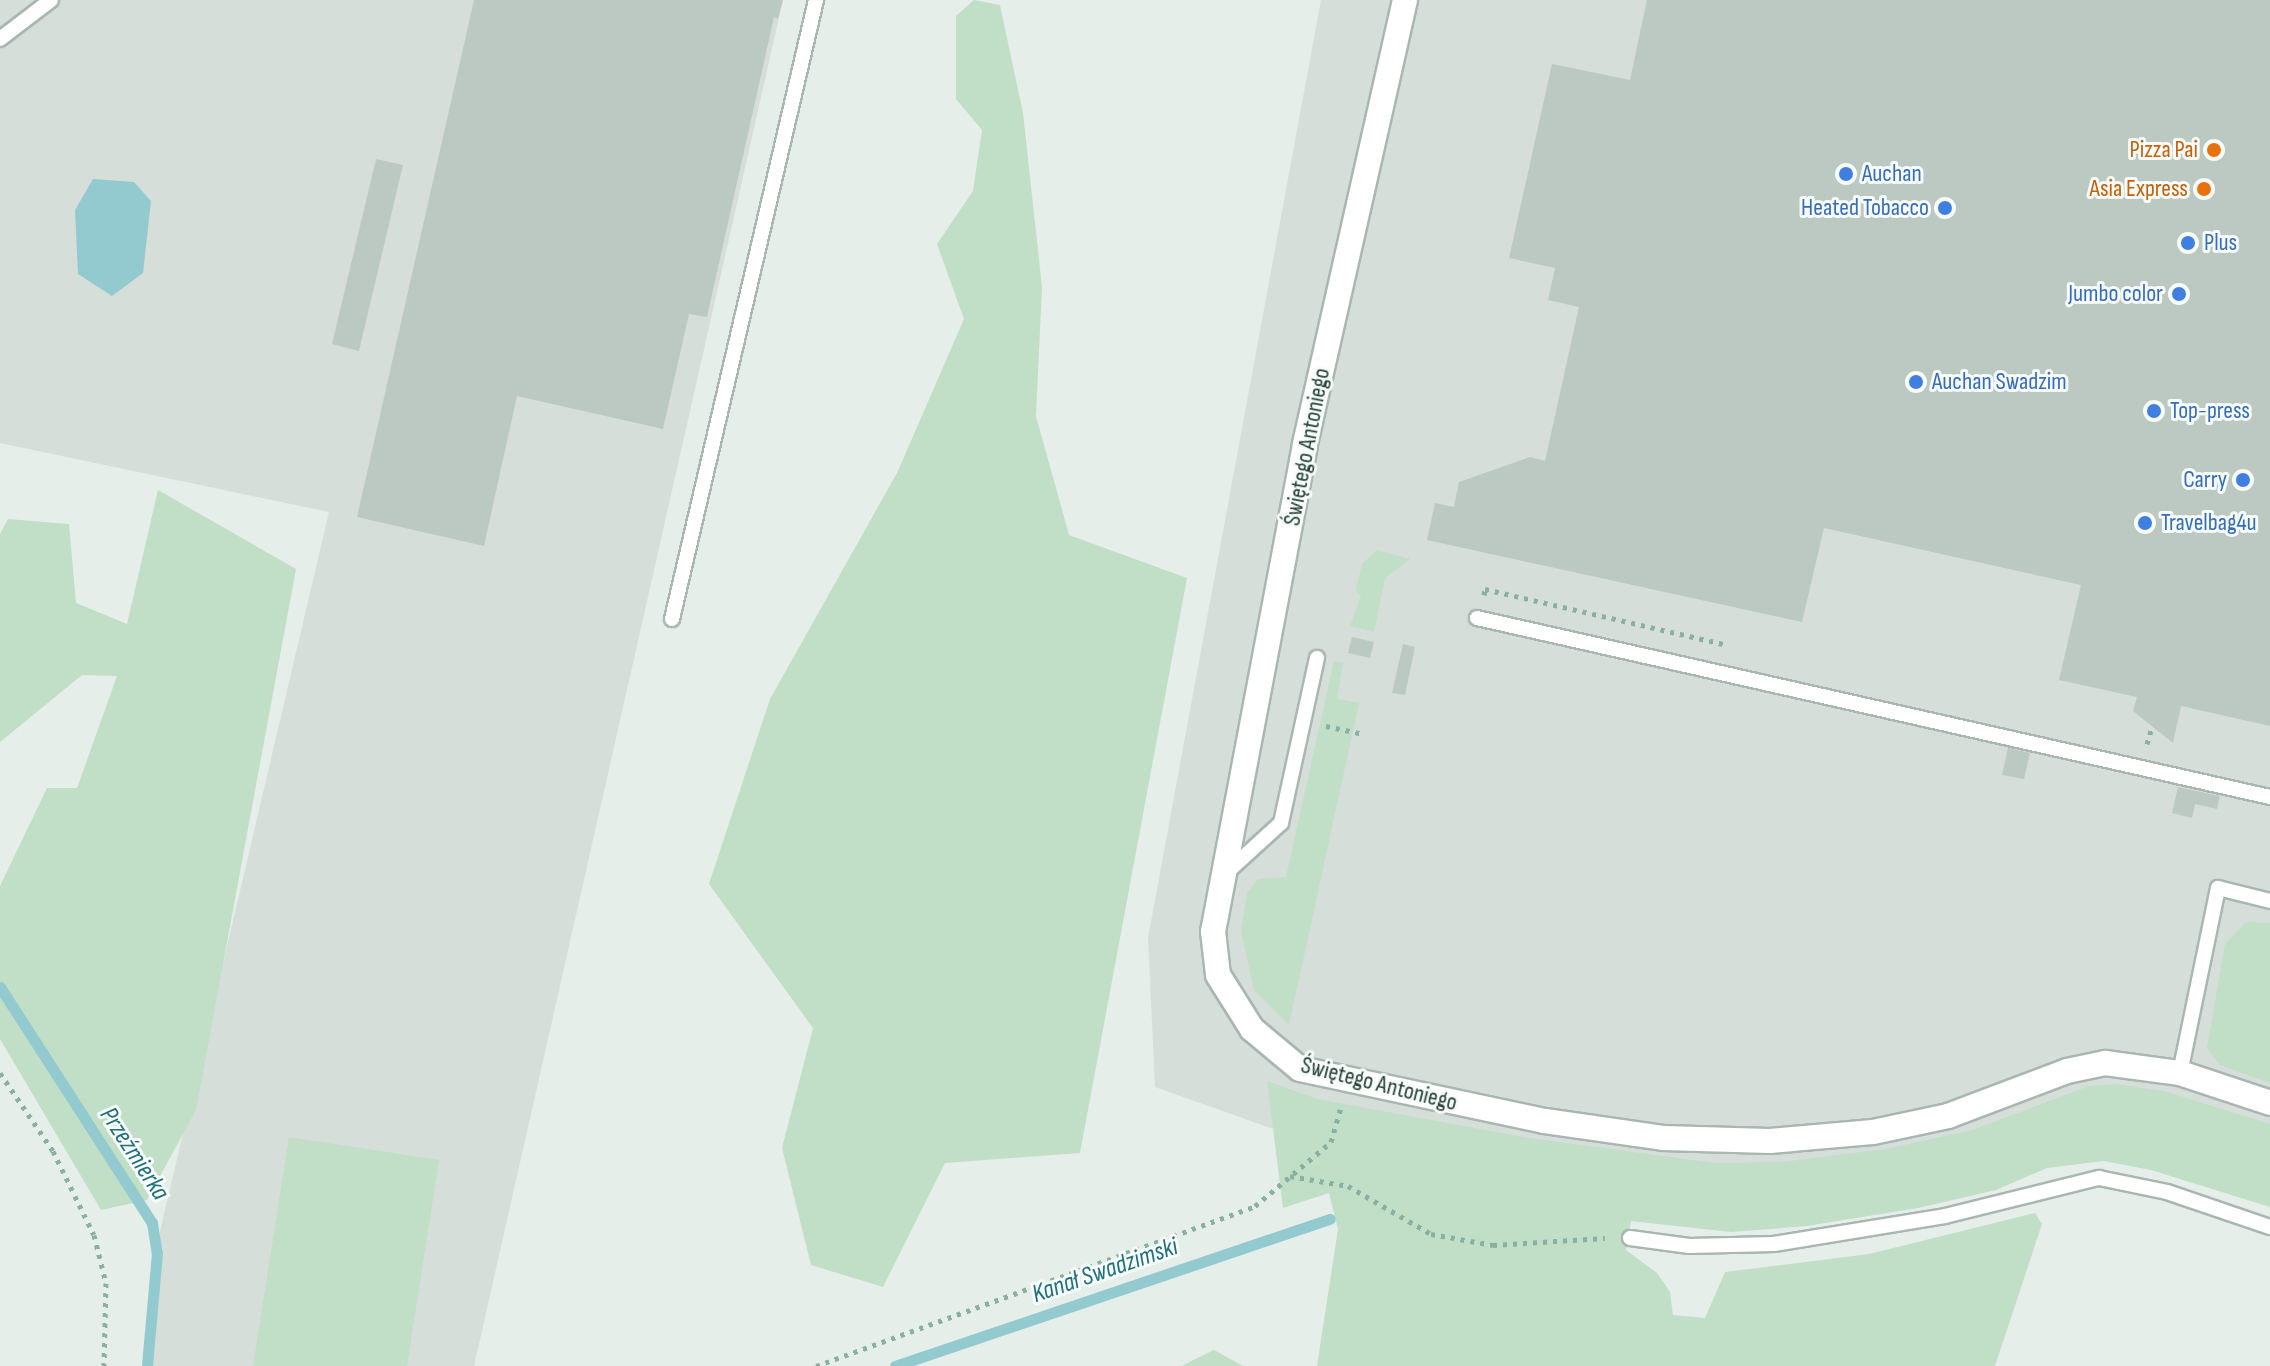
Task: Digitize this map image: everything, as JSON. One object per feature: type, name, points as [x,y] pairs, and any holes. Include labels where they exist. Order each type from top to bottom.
[{"type":"street","name":"Świętego Antoniego","points":[[1405,0],[1305,445],[1213,931],[1218,975],[1252,1029],[1300,1069],[1545,1121],[1718,1142],[1900,1127],[2105,1063],[2180,1073],[2270,1103]]},
{"type":"lane","points":[[0,39],[51,0]]},
{"type":"lane","points":[[672,619],[816,0]]},
{"type":"lane","points":[[1477,618],[2270,797]]},
{"type":"lane","points":[[1226,873],[1281,823],[1317,658]]},
{"type":"lane","points":[[2180,1073],[2218,888],[2270,901]]},
{"type":"lane","points":[[1630,1238],[1689,1246],[1774,1244],[1945,1216],[2099,1178],[2167,1192],[2270,1227]]},
{"type":"path","points":[[1303,720],[1360,733]]},
{"type":"path","points":[[0,1073],[53,1151],[94,1235],[106,1283],[104,1366]]},
{"type":"path","points":[[816,1366],[1255,1206],[1331,1142],[1349,1080]]},
{"type":"path","points":[[1290,1176],[1348,1186],[1431,1234],[1493,1245],[1630,1238]]},
{"type":"shaded area","points":[[0,0],[783,0],[474,1366],[148,1366],[158,1240],[329,512],[0,443]]},
{"type":"shaded area","points":[[1321,0],[2270,0],[2270,1167],[2168,1133],[1918,1192],[1378,1166],[1155,1087],[1148,938]]},
{"type":"green space","points":[[974,0],[1000,5],[1023,113],[1042,287],[1036,416],[1069,535],[1187,578],[1080,1153],[945,1163],[883,1287],[811,1265],[782,1148],[813,1028],[709,884],[770,699],[897,473],[964,319],[937,244],[973,191],[982,130],[956,99],[956,16]]},
{"type":"green space","points":[[158,490],[296,569],[196,1110],[147,1200],[101,1210],[0,1039],[0,886],[47,788],[77,788],[117,676],[82,675],[0,742],[0,534],[8,519],[69,524],[76,603],[127,624]]},
{"type":"green space","points":[[1377,550],[1410,559],[1385,578],[1374,632],[1350,626],[1361,596],[1356,590],[1362,564]]},
{"type":"green space","points":[[1334,661],[1343,663],[1337,699],[1359,703],[1289,1025],[1254,990],[1241,931],[1247,893],[1258,879],[1286,877]]},
{"type":"green space","points":[[2246,922],[2270,923],[2270,1083],[2220,1065],[2207,1048],[2225,944]]},
{"type":"green space","points":[[1267,1081],[1317,1099],[1529,1138],[1715,1163],[1782,1162],[1886,1149],[1973,1130],[2089,1086],[2115,1084],[2164,1091],[2270,1124],[2270,1207],[2151,1170],[2104,1161],[2047,1168],[1996,1190],[1918,1208],[1807,1226],[1731,1232],[1631,1221],[1626,1250],[1657,1273],[1670,1292],[1673,1315],[1705,1318],[1725,1272],[1869,1254],[2035,1213],[2042,1224],[1995,1366],[1317,1366],[1338,1229],[1329,1193],[1283,1208]]},
{"type":"green space","points":[[289,1137],[439,1160],[407,1366],[253,1366]]},
{"type":"green space","points":[[1214,1350],[1243,1366],[1183,1366],[1183,1365]]},
{"type":"water","points":[[93,179],[134,182],[151,201],[143,273],[112,296],[78,274],[75,210]]},
{"type":"building","points":[[474,0],[783,0],[778,19],[774,17],[707,317],[689,314],[663,429],[517,396],[484,546],[357,517]]},
{"type":"building","name":"Auchan Swadzim","points":[[1647,0],[2270,0],[2270,726],[2181,706],[2173,743],[2133,711],[2137,697],[2059,680],[2081,585],[1824,528],[1802,622],[1427,540],[1435,503],[1454,507],[1459,482],[1530,457],[1545,461],[1579,307],[1548,300],[1555,268],[1509,258],[1552,64],[1630,80]]},
{"type":"building","points":[[376,159],[403,165],[359,351],[332,344]]},
{"type":"building","points":[[1352,637],[1374,642],[1370,658],[1348,653]]},
{"type":"building","points":[[1403,644],[1415,647],[1405,695],[1392,693]]},
{"type":"building","points":[[2008,748],[2030,753],[2024,779],[2002,775]]},
{"type":"building","points":[[2178,787],[2220,796],[2217,809],[2195,804],[2192,818],[2172,813]]},
{"type":"waterway","name":"Przeźmierka","points":[[0,987],[152,1223],[157,1253],[147,1366]]},
{"type":"waterway","name":"Kanał Swadzimski","points":[[895,1366],[1330,1219]]},
{"type":"place","name":"Pizza Pai","points":[[2214,150]]},
{"type":"place","name":"Auchan","points":[[1846,174]]},
{"type":"place","name":"Asia Express","points":[[2204,189]]},
{"type":"place","name":"Heated Tobacco","points":[[1945,208]]},
{"type":"place","name":"Plus","points":[[2188,243]]},
{"type":"place","name":"Jumbo color","points":[[2179,294]]},
{"type":"place","name":"Auchan Swadzim","points":[[1916,382]]},
{"type":"place","name":"Top-press","points":[[2154,411]]},
{"type":"place","name":"Carry","points":[[2243,480]]},
{"type":"place","name":"Travelbag4u","points":[[2145,523]]}]
